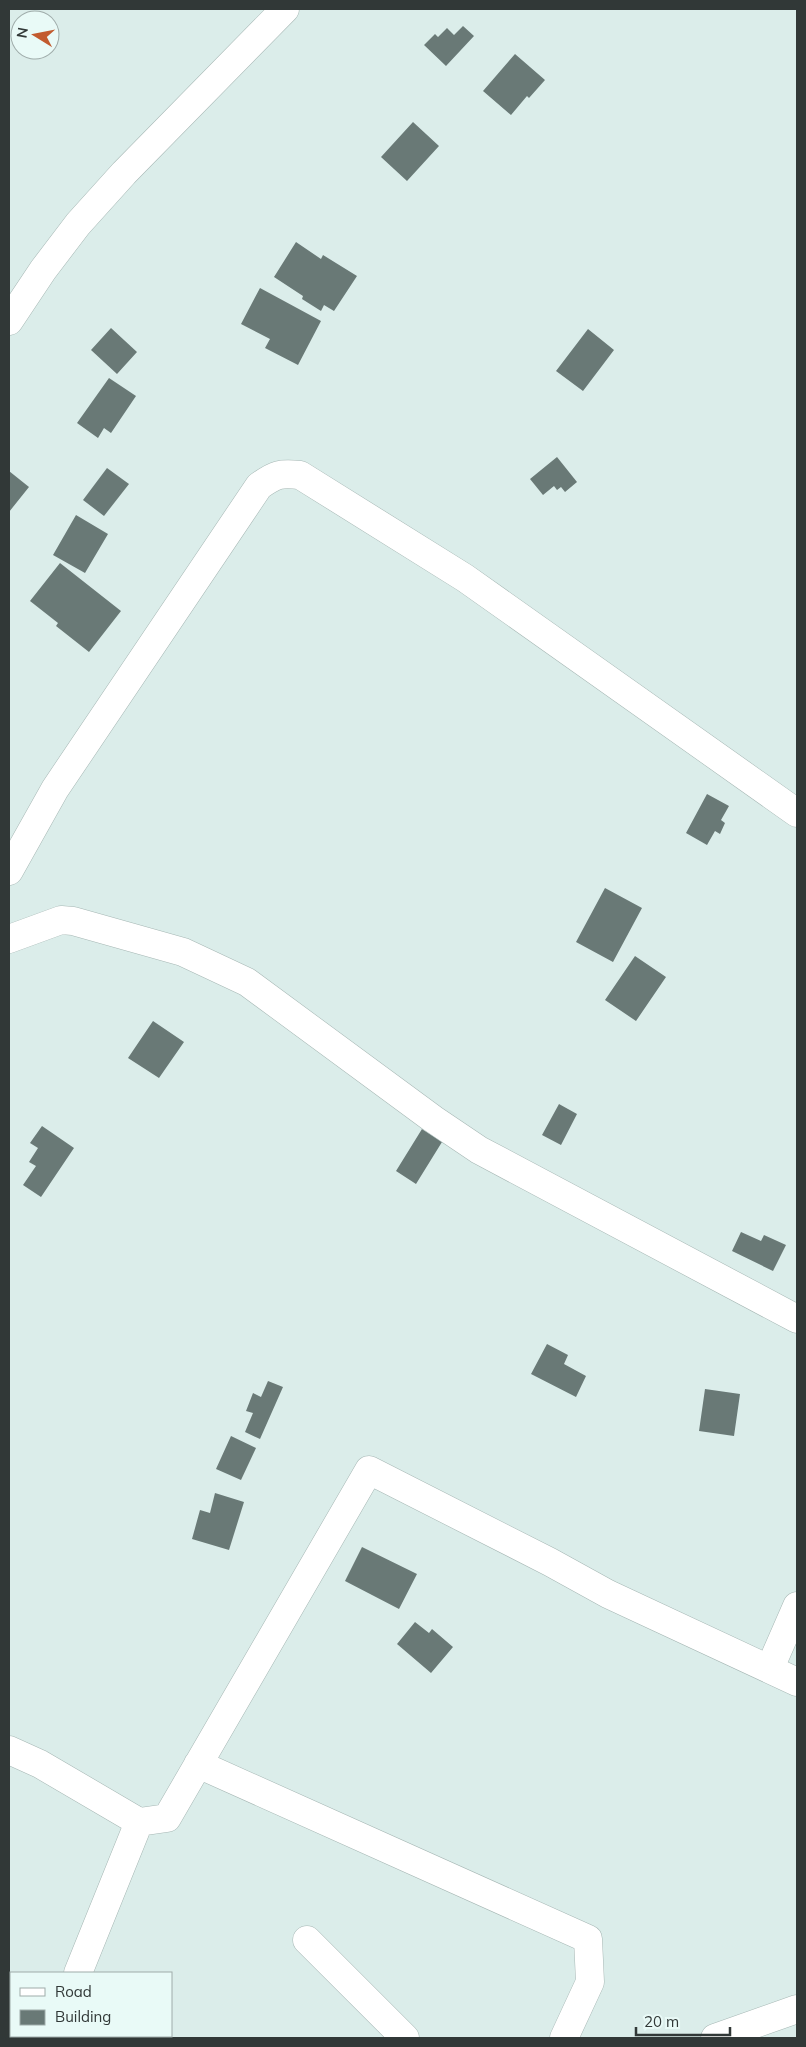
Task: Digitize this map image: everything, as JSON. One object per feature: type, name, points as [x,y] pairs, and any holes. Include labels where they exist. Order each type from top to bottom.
[{"type":"street","points":[[9,321],[43,270],[85,216],[124,172],[284,9]]},
{"type":"street","points":[[9,871],[55,789],[259,486],[275,475],[285,474],[300,475],[465,578],[797,813]]},
{"type":"street","points":[[9,939],[61,920],[73,921],[183,952],[247,982],[432,1119],[479,1150],[797,1319]]},
{"type":"street","points":[[9,1750],[40,1764],[139,1822],[166,1818],[369,1470],[550,1562],[608,1594],[797,1682]]},
{"type":"street","points":[[770,1668],[797,1606]]},
{"type":"street","points":[[198,1764],[588,1939],[590,1982],[564,2038]]},
{"type":"street","points":[[78,1972],[139,1822]]},
{"type":"street","points":[[307,1940],[405,2038]]},
{"type":"street","points":[[715,2038],[797,2009]]},
{"type":"building","points":[[463,26],[474,36],[446,66],[424,45],[435,34],[438,37],[447,28],[454,35]]},
{"type":"building","points":[[515,54],[545,80],[529,98],[527,96],[511,115],[483,91]]},
{"type":"building","points":[[413,122],[439,146],[407,181],[381,157]]},
{"type":"building","points":[[296,242],[321,259],[323,255],[357,276],[334,311],[324,305],[321,311],[302,299],[303,296],[274,277]]},
{"type":"building","points":[[260,288],[321,321],[298,365],[265,348],[270,339],[241,324]]},
{"type":"building","points":[[111,328],[137,352],[117,374],[91,350]]},
{"type":"building","points":[[588,329],[614,350],[583,391],[556,371]]},
{"type":"building","points":[[109,378],[136,396],[111,433],[104,428],[98,438],[77,423]]},
{"type":"building","points":[[557,457],[577,482],[565,492],[561,487],[557,490],[554,486],[543,495],[530,479]]},
{"type":"building","points":[[107,468],[129,484],[104,516],[83,500]]},
{"type":"building","points":[[9,471],[29,487],[9,512]]},
{"type":"building","points":[[76,515],[108,534],[85,573],[53,555]]},
{"type":"building","points":[[60,563],[121,611],[89,652],[56,626],[58,623],[30,601]]},
{"type":"building","points":[[707,794],[729,806],[721,820],[725,823],[720,834],[715,831],[707,845],[686,833]]},
{"type":"building","points":[[605,888],[642,908],[613,962],[576,942]]},
{"type":"building","points":[[635,956],[666,977],[636,1021],[605,1000]]},
{"type":"building","points":[[153,1021],[184,1042],[159,1078],[128,1058]]},
{"type":"building","points":[[559,1104],[577,1114],[561,1145],[542,1135]]},
{"type":"building","points":[[42,1126],[74,1148],[41,1197],[23,1185],[36,1166],[29,1162],[38,1148],[30,1143]]},
{"type":"building","points":[[422,1129],[442,1142],[416,1184],[396,1171]]},
{"type":"building","points":[[741,1232],[761,1241],[764,1235],[786,1245],[773,1271],[732,1251]]},
{"type":"building","points":[[547,1344],[568,1355],[564,1364],[586,1376],[576,1397],[531,1374]]},
{"type":"building","points":[[268,1381],[283,1387],[260,1439],[245,1432],[253,1413],[246,1411],[253,1393],[261,1397]]},
{"type":"building","points":[[705,1389],[740,1394],[734,1436],[699,1431]]},
{"type":"building","points":[[231,1436],[256,1448],[241,1480],[216,1469]]},
{"type":"building","points":[[215,1493],[244,1502],[229,1550],[192,1539],[200,1510],[210,1513]]},
{"type":"building","points":[[362,1547],[417,1574],[399,1609],[345,1581]]},
{"type":"building","points":[[415,1622],[429,1633],[432,1629],[453,1647],[431,1673],[397,1644]]}]
